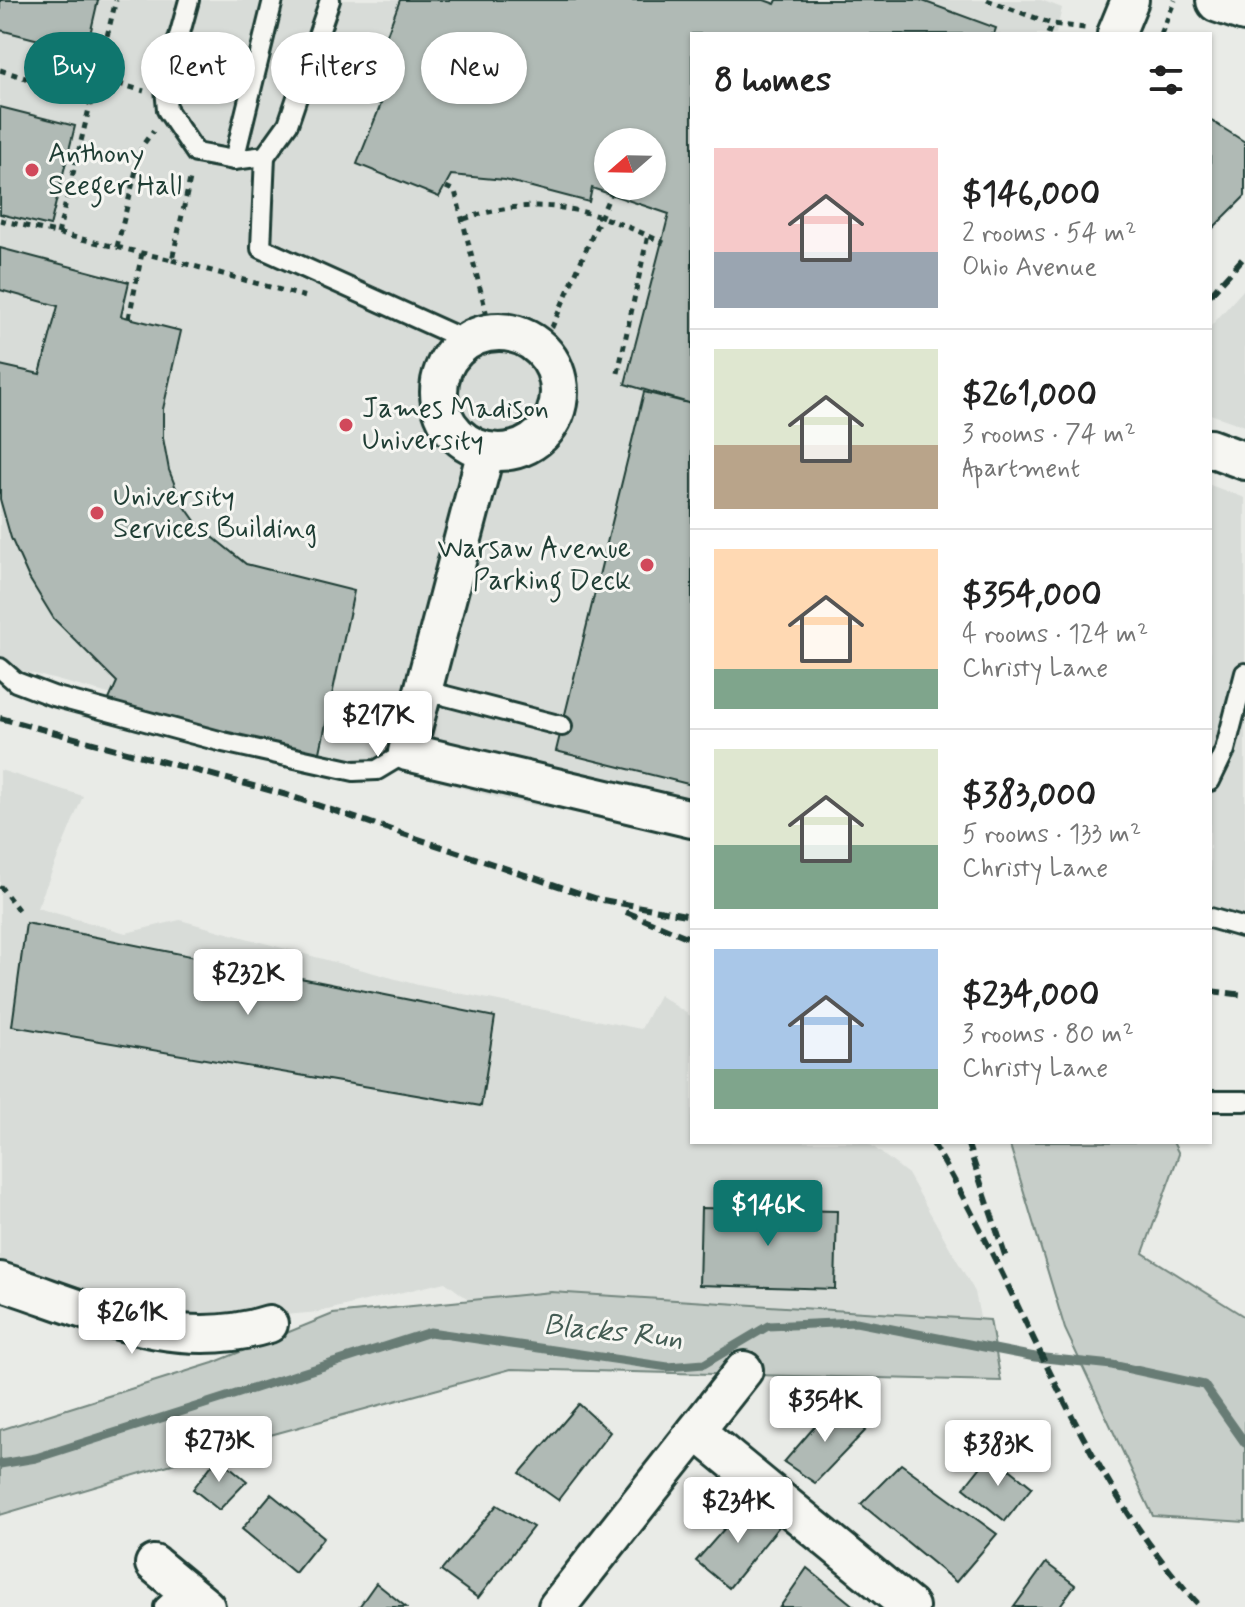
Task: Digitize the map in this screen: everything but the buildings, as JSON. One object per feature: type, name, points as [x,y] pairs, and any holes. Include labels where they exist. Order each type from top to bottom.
[{"type":"main road","points":[[1219,0],[1245,9]]},
{"type":"street","points":[[479,336],[521,336],[542,350],[557,375],[559,389],[552,421],[539,437],[519,449],[486,451],[465,443],[443,416],[438,395],[443,367],[479,336]]},
{"type":"street","points":[[1212,449],[1245,461]]},
{"type":"street","points":[[486,451],[407,752],[690,819]]},
{"type":"street","points":[[0,1281],[171,1335],[216,1336],[269,1324]]},
{"type":"street","points":[[557,1607],[744,1370]]},
{"type":"street","points":[[696,1431],[910,1607]]},
{"type":"street","points":[[154,1564],[185,1601]]},
{"type":"lane","points":[[182,32],[189,0]]},
{"type":"lane","points":[[234,160],[273,0]]},
{"type":"lane","points":[[330,0],[288,124],[265,156],[261,248],[341,284],[479,336]]},
{"type":"lane","points":[[167,104],[196,153],[234,160],[265,156]]},
{"type":"lane","points":[[0,668],[16,682],[53,696],[223,742],[340,768],[377,770],[407,752]]},
{"type":"lane","points":[[1212,777],[1225,750],[1245,673]]},
{"type":"lane","points":[[423,690],[562,726]]},
{"type":"lane","points":[[1212,919],[1245,928]]},
{"type":"lane","points":[[1212,1101],[1245,1101]]},
{"type":"path","points":[[107,32],[116,0]]},
{"type":"path","points":[[987,0],[1052,24],[1121,22]]},
{"type":"path","points":[[1162,32],[1175,0]]},
{"type":"path","points":[[1049,32],[1052,24]]},
{"type":"path","points":[[0,70],[24,77]]},
{"type":"path","points":[[58,234],[89,104]]},
{"type":"path","points":[[117,247],[142,146],[165,104]]},
{"type":"path","points":[[172,260],[196,153]]},
{"type":"path","points":[[446,187],[455,191],[464,219],[479,336]]},
{"type":"path","points":[[542,350],[608,200]]},
{"type":"path","points":[[464,219],[526,204],[562,206],[602,215],[664,243]]},
{"type":"path","points":[[0,220],[172,260],[331,305],[341,284]]},
{"type":"path","points":[[618,373],[648,235]]},
{"type":"path","points":[[129,318],[142,253]]},
{"type":"path","points":[[0,886],[19,911]]},
{"type":"shaded area","name":"James Madison University","points":[[0,0],[1041,0],[1062,8],[1056,32],[690,32],[690,836],[507,800],[0,665]]},
{"type":"shaded area","points":[[1245,288],[1245,426],[1212,415],[1212,325]]},
{"type":"shaded area","points":[[1212,486],[1245,498],[1245,925],[1212,921]]},
{"type":"shaded area","points":[[0,770],[83,796],[37,908],[126,933],[180,920],[418,985],[641,1029],[659,995],[690,1016],[690,1144],[870,1144],[908,1174],[975,1292],[983,1333],[499,1322],[445,1282],[319,1312],[182,1324],[0,1263]]},
{"type":"shaded area","points":[[1010,1144],[1174,1144],[1179,1154],[1143,1253],[1245,1317],[1245,1522],[1153,1516],[1065,1329]]},
{"type":"shaded area","points":[[551,1292],[990,1320],[1001,1381],[511,1369],[263,1437],[0,1515],[0,1430],[213,1363],[333,1314]]},
{"type":"waterway","name":"Blacks Run","points":[[0,1464],[36,1458],[430,1332],[668,1367],[704,1364],[768,1326],[856,1322],[1035,1357],[1112,1365],[1204,1385],[1245,1443]]},
{"type":"railway","points":[[1212,293],[1245,256]]},
{"type":"railway","points":[[0,718],[287,795],[597,899],[690,916]]},
{"type":"railway","points":[[626,912],[690,938]]},
{"type":"railway","points":[[1212,991],[1245,995]]},
{"type":"railway","points":[[933,1144],[996,1261],[1086,1442],[1120,1500],[1158,1555],[1201,1607]]},
{"type":"railway","points":[[968,1144],[1007,1261]]},
{"type":"place","name":"Anthony Seeger Hall","points":[[32,170]]},
{"type":"place","name":"James Madison University","points":[[346,425]]},
{"type":"place","name":"University Services Building","points":[[97,513]]},
{"type":"place","name":"Warsaw Avenue Parking Deck","points":[[647,565]]}]
